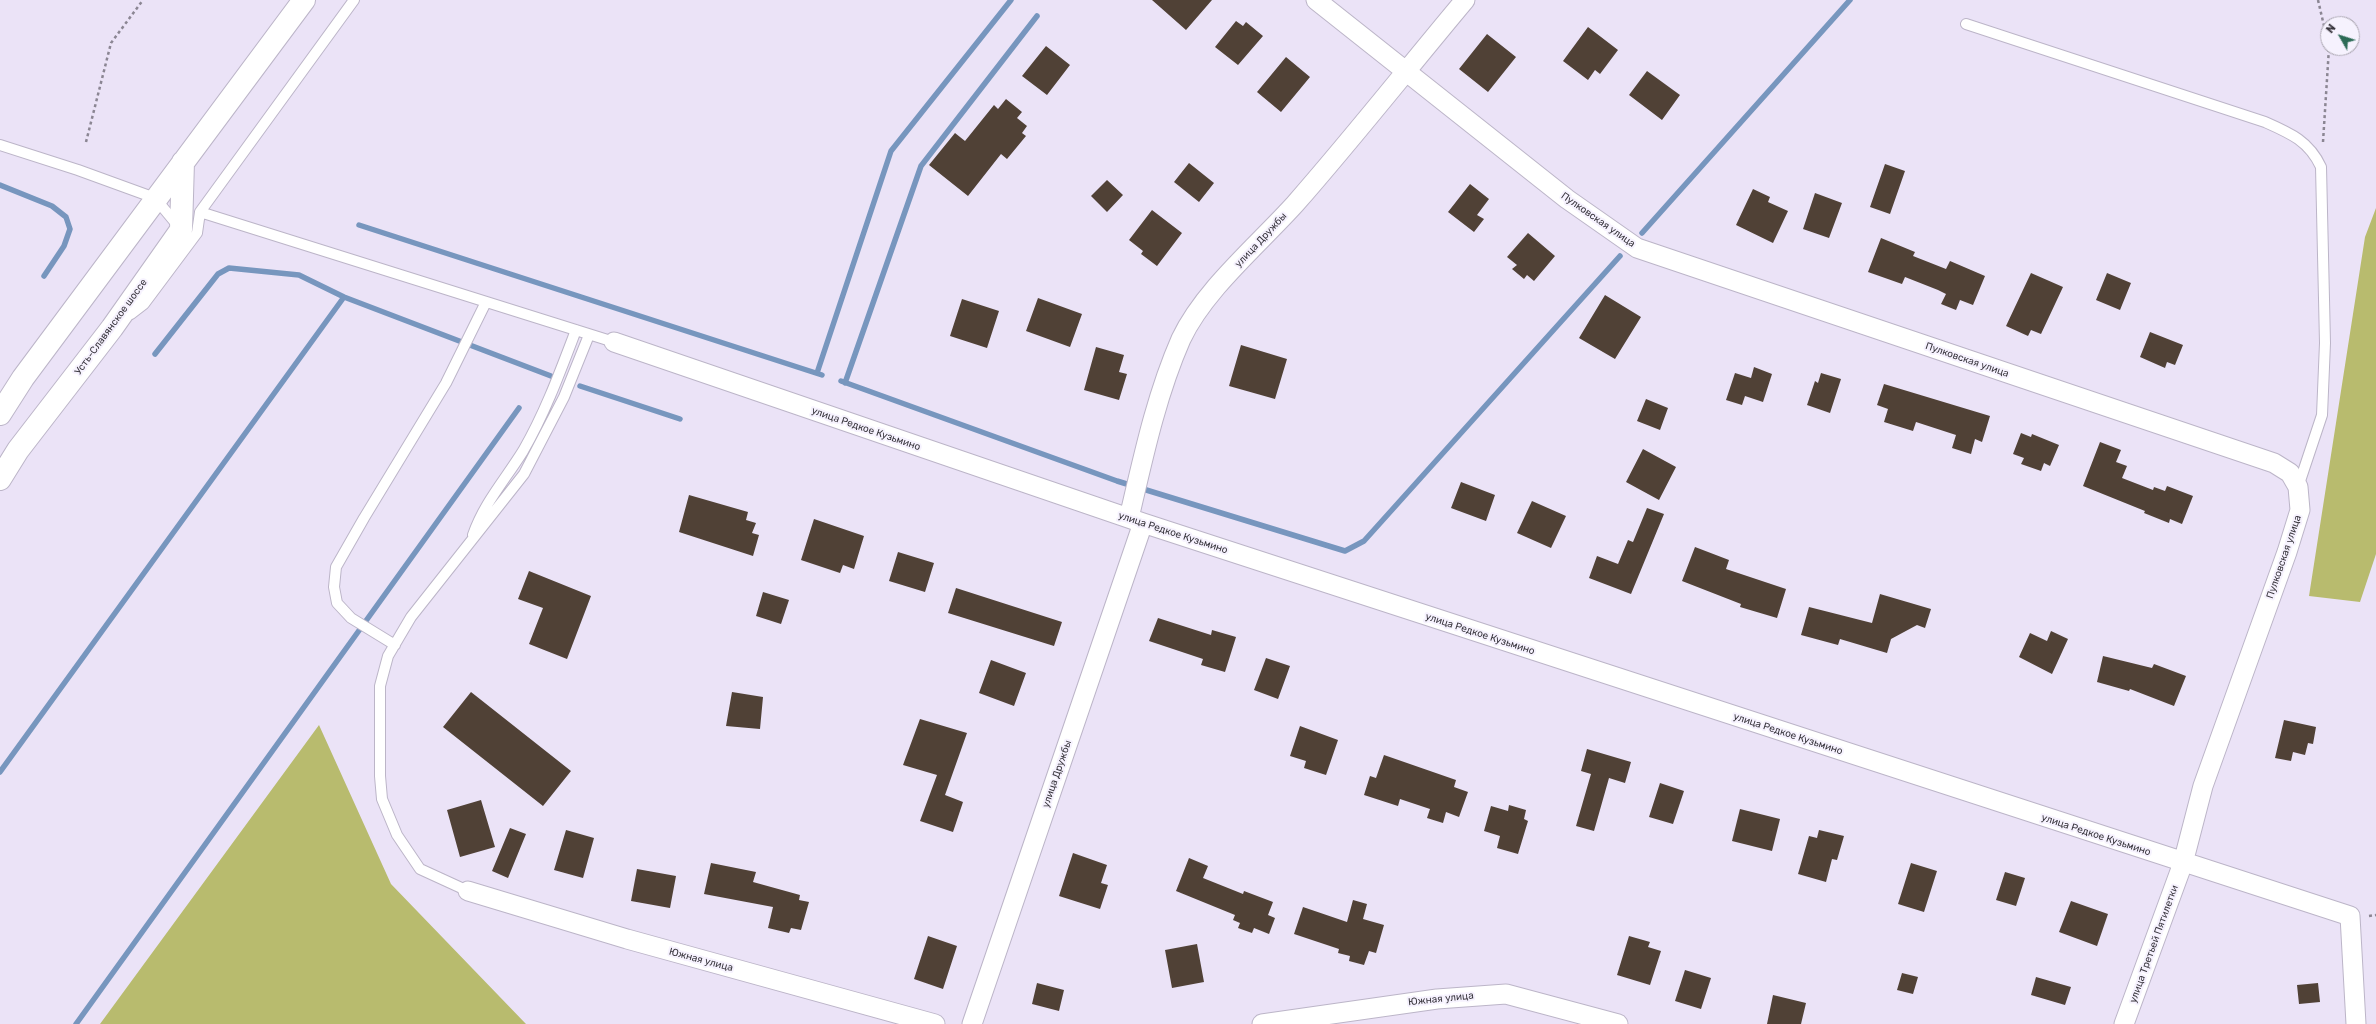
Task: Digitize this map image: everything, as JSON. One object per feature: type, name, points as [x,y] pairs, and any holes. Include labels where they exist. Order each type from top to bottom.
[{"type":"street","points":[[0,414],[23,378],[304,0]]},
{"type":"street","name":"Пулковская улица","points":[[1316,0],[1567,199],[1637,248],[2274,463],[2290,473],[2298,487],[2300,510],[2288,552],[2203,786],[2183,863]]},
{"type":"street","name":"улица Дружбы","points":[[972,1024],[1136,521],[1150,428],[1182,338],[1204,302],[1295,204],[1465,0]]},
{"type":"street","points":[[181,230],[184,162]]},
{"type":"street","name":"Усть-Славянское шоссе","points":[[0,479],[18,450],[112,328],[181,230]]},
{"type":"street","name":"улица Редкое Кузьмино","points":[[614,342],[1136,521],[2183,863],[2350,916],[2356,1024]]},
{"type":"street","name":"улица Третьей Пятилетки","points":[[2124,1024],[2183,863]]},
{"type":"street","name":"Южная улица","points":[[468,891],[628,939],[935,1024]]},
{"type":"street","name":"Южная улица","points":[[1262,1024],[1437,999],[1506,994],[1618,1024]]},
{"type":"lane","points":[[112,328],[144,304],[197,233],[200,212],[354,0]]},
{"type":"lane","points":[[1966,24],[2265,122],[2289,132],[2314,153],[2321,167],[2325,343],[2322,415],[2298,487]]},
{"type":"lane","points":[[0,145],[78,170],[156,198],[181,230]]},
{"type":"lane","points":[[200,212],[614,342]]},
{"type":"lane","points":[[395,645],[351,618],[337,603],[334,587],[336,567],[368,511],[446,383],[486,302]]},
{"type":"lane","points":[[472,539],[480,514],[523,451],[544,412],[576,330]]},
{"type":"lane","points":[[468,891],[420,869],[397,835],[382,799],[380,776],[380,686],[388,656],[411,617],[524,474],[564,397],[589,335]]},
{"type":"path","points":[[86,142],[111,43],[143,0]]},
{"type":"path","points":[[2318,0],[2322,16]]},
{"type":"path","points":[[2321,167],[2328,56]]},
{"type":"green space","points":[[2376,208],[2376,554],[2360,602],[2309,596],[2365,237]]},
{"type":"green space","points":[[319,725],[391,884],[526,1024],[100,1024]]},
{"type":"building","points":[[1152,0],[1212,0],[1186,30]]},
{"type":"building","points":[[1236,21],[1243,26],[1246,22],[1263,36],[1238,65],[1215,47]]},
{"type":"building","points":[[1588,27],[1618,50],[1600,74],[1595,70],[1588,80],[1563,61]]},
{"type":"building","points":[[1487,34],[1516,57],[1488,92],[1459,69]]},
{"type":"building","points":[[1046,46],[1070,65],[1047,95],[1022,76]]},
{"type":"building","points":[[1286,57],[1310,77],[1281,112],[1257,92]]},
{"type":"building","points":[[1647,71],[1680,95],[1662,120],[1629,95]]},
{"type":"building","points":[[1006,99],[1022,112],[1017,118],[1027,126],[1022,133],[1026,136],[1007,159],[1001,154],[968,196],[929,165],[955,133],[965,141],[994,105],[998,109]]},
{"type":"building","points":[[1189,163],[1214,183],[1199,202],[1174,182]]},
{"type":"building","points":[[1885,164],[1905,171],[1890,214],[1870,207]]},
{"type":"building","points":[[1107,180],[1123,195],[1107,212],[1091,196]]},
{"type":"building","points":[[1470,184],[1489,199],[1477,215],[1484,219],[1474,232],[1448,212]]},
{"type":"building","points":[[1753,189],[1770,197],[1768,202],[1788,211],[1773,243],[1736,225]]},
{"type":"building","points":[[1815,193],[1842,203],[1829,238],[1803,229]]},
{"type":"building","points":[[1152,210],[1182,233],[1157,266],[1141,254],[1143,251],[1129,240]]},
{"type":"building","points":[[1528,233],[1555,256],[1534,281],[1527,275],[1524,279],[1512,269],[1517,265],[1507,257]]},
{"type":"building","points":[[1881,238],[1915,252],[1913,256],[1946,269],[1950,261],[1985,276],[1973,305],[1960,300],[1956,310],[1941,304],[1946,294],[1938,290],[1905,277],[1902,284],[1868,272]]},
{"type":"building","points":[[2031,273],[2063,287],[2041,334],[2031,330],[2028,336],[2006,326]]},
{"type":"building","points":[[2107,273],[2131,283],[2120,310],[2096,300]]},
{"type":"building","points":[[1605,295],[1641,317],[1615,359],[1579,338]]},
{"type":"building","points":[[1038,298],[1082,314],[1070,347],[1026,331]]},
{"type":"building","points":[[962,299],[999,311],[987,348],[950,336]]},
{"type":"building","points":[[2150,332],[2183,345],[2175,365],[2167,362],[2165,368],[2140,357]]},
{"type":"building","points":[[1241,345],[1287,359],[1275,399],[1229,386]]},
{"type":"building","points":[[1096,347],[1124,355],[1119,372],[1127,374],[1119,400],[1084,390]]},
{"type":"building","points":[[1754,367],[1772,374],[1763,402],[1745,396],[1742,405],[1726,400],[1735,373],[1751,378]]},
{"type":"building","points":[[1821,373],[1841,379],[1830,413],[1807,405],[1815,381],[1818,383]]},
{"type":"building","points":[[1884,384],[1990,416],[1982,442],[1975,439],[1971,454],[1952,448],[1956,435],[1916,422],[1913,431],[1884,422],[1888,409],[1877,405]]},
{"type":"building","points":[[1646,399],[1668,408],[1660,430],[1637,421]]},
{"type":"building","points":[[2021,433],[2031,437],[2032,434],[2059,445],[2050,466],[2044,463],[2041,471],[2021,464],[2024,458],[2013,454]]},
{"type":"building","points":[[2100,442],[2121,450],[2116,462],[2127,466],[2122,478],[2153,490],[2154,487],[2165,491],[2167,486],[2193,496],[2182,524],[2170,519],[2169,523],[2144,513],[2145,511],[2083,486]]},
{"type":"building","points":[[1643,449],[1676,467],[1659,500],[1626,482]]},
{"type":"building","points":[[1461,482],[1495,495],[1486,521],[1451,508]]},
{"type":"building","points":[[689,495],[748,512],[746,520],[756,523],[752,533],[759,535],[753,556],[679,532]]},
{"type":"building","points":[[1532,501],[1566,516],[1551,548],[1517,533]]},
{"type":"building","points":[[1647,508],[1664,514],[1631,594],[1589,578],[1597,556],[1618,564],[1628,540],[1633,542]]},
{"type":"building","points":[[814,519],[864,536],[854,569],[843,565],[840,573],[801,560]]},
{"type":"building","points":[[1695,547],[1729,560],[1726,569],[1786,589],[1777,618],[1740,607],[1741,604],[1682,581]]},
{"type":"building","points":[[898,552],[934,563],[925,592],[889,581]]},
{"type":"building","points":[[529,571],[591,596],[567,659],[529,644],[543,608],[518,599]]},
{"type":"building","points":[[956,588],[1062,622],[1054,646],[948,613]]},
{"type":"building","points":[[763,592],[789,600],[781,624],[756,616]]},
{"type":"building","points":[[1880,594],[1931,609],[1925,628],[1917,625],[1891,639],[1887,653],[1840,639],[1838,645],[1801,635],[1809,607],[1872,623]]},
{"type":"building","points":[[1158,618],[1211,635],[1212,630],[1236,637],[1225,672],[1201,665],[1203,659],[1149,641]]},
{"type":"building","points":[[2051,631],[2068,639],[2052,674],[2019,657],[2030,633],[2047,641]]},
{"type":"building","points":[[2103,656],[2152,668],[2154,664],[2186,676],[2174,706],[2130,689],[2129,691],[2097,682]]},
{"type":"building","points":[[1266,658],[1290,666],[1278,699],[1254,690]]},
{"type":"building","points":[[991,660],[1026,673],[1014,706],[979,693]]},
{"type":"building","points":[[471,692],[571,771],[543,806],[443,727]]},
{"type":"building","points":[[732,692],[763,697],[760,729],[726,726]]},
{"type":"building","points":[[920,719],[967,733],[945,795],[963,802],[953,832],[920,821],[937,775],[903,765]]},
{"type":"building","points":[[2284,720],[2316,727],[2313,744],[2308,743],[2305,755],[2293,752],[2291,761],[2275,758]]},
{"type":"building","points":[[1300,726],[1338,740],[1326,775],[1304,768],[1306,761],[1290,756]]},
{"type":"building","points":[[1587,749],[1631,762],[1625,783],[1609,778],[1594,831],[1576,826],[1591,774],[1581,771]]},
{"type":"building","points":[[1384,755],[1456,780],[1454,787],[1468,792],[1459,817],[1446,812],[1443,823],[1427,818],[1430,809],[1400,799],[1398,806],[1364,795],[1370,776],[1376,778]]},
{"type":"building","points":[[1660,783],[1684,791],[1673,824],[1649,817]]},
{"type":"building","points":[[481,800],[495,847],[460,857],[447,810]]},
{"type":"building","points":[[1509,805],[1526,810],[1524,819],[1528,821],[1518,854],[1497,848],[1500,836],[1484,831],[1491,806],[1508,811]]},
{"type":"building","points":[[1740,809],[1780,819],[1772,851],[1732,841]]},
{"type":"building","points":[[510,828],[526,834],[508,878],[492,871]]},
{"type":"building","points":[[566,830],[594,838],[583,878],[554,870]]},
{"type":"building","points":[[1819,830],[1844,836],[1837,860],[1832,859],[1826,882],[1798,874],[1809,836],[1817,838]]},
{"type":"building","points":[[1073,853],[1107,865],[1101,883],[1108,885],[1100,909],[1059,896]]},
{"type":"building","points":[[1189,858],[1208,866],[1203,878],[1243,894],[1244,891],[1273,902],[1268,915],[1275,918],[1269,934],[1254,928],[1252,933],[1238,928],[1240,923],[1233,920],[1235,915],[1176,891]]},
{"type":"building","points":[[711,863],[756,872],[753,882],[800,895],[799,900],[809,902],[801,930],[791,928],[789,933],[768,928],[773,907],[704,894]]},
{"type":"building","points":[[1911,863],[1937,871],[1924,912],[1898,904]]},
{"type":"building","points":[[637,869],[676,876],[670,908],[631,901]]},
{"type":"building","points":[[2005,872],[2025,878],[2016,906],[1996,900]]},
{"type":"building","points":[[1353,900],[1367,904],[1363,919],[1384,925],[1376,953],[1369,951],[1364,965],[1349,961],[1350,956],[1338,953],[1339,949],[1294,934],[1303,907],[1347,922]]},
{"type":"building","points":[[2071,901],[2108,914],[2097,946],[2059,932]]},
{"type":"building","points":[[928,936],[957,946],[943,989],[914,979]]},
{"type":"building","points":[[1629,936],[1650,942],[1648,947],[1661,951],[1650,985],[1617,975]]},
{"type":"building","points":[[1197,944],[1204,982],[1172,988],[1165,950]]},
{"type":"building","points":[[1685,970],[1711,978],[1701,1009],[1675,1001]]},
{"type":"building","points":[[1902,973],[1918,977],[1913,994],[1897,990]]},
{"type":"building","points":[[2036,977],[2071,987],[2065,1005],[2031,995]]},
{"type":"building","points":[[1037,983],[1064,990],[1059,1011],[1032,1004]]},
{"type":"building","points":[[2318,983],[2320,1002],[2299,1004],[2297,985]]},
{"type":"building","points":[[1773,995],[1806,1003],[1801,1024],[1767,1024]]},
{"type":"waterway","points":[[817,373],[891,151],[1011,0]]},
{"type":"waterway","points":[[1642,233],[1850,0]]},
{"type":"waterway","points":[[845,383],[921,166],[1037,16]]},
{"type":"waterway","points":[[0,185],[52,206],[66,217],[70,229],[64,246],[44,276]]},
{"type":"waterway","points":[[359,225],[822,375]]},
{"type":"waterway","points":[[841,381],[1117,481],[1345,551],[1364,541],[1620,256]]},
{"type":"waterway","points":[[155,354],[218,274],[229,268],[299,275],[344,297],[551,376]]},
{"type":"waterway","points":[[0,772],[344,297]]},
{"type":"waterway","points":[[580,386],[680,419]]},
{"type":"waterway","points":[[76,1024],[519,408]]}]
